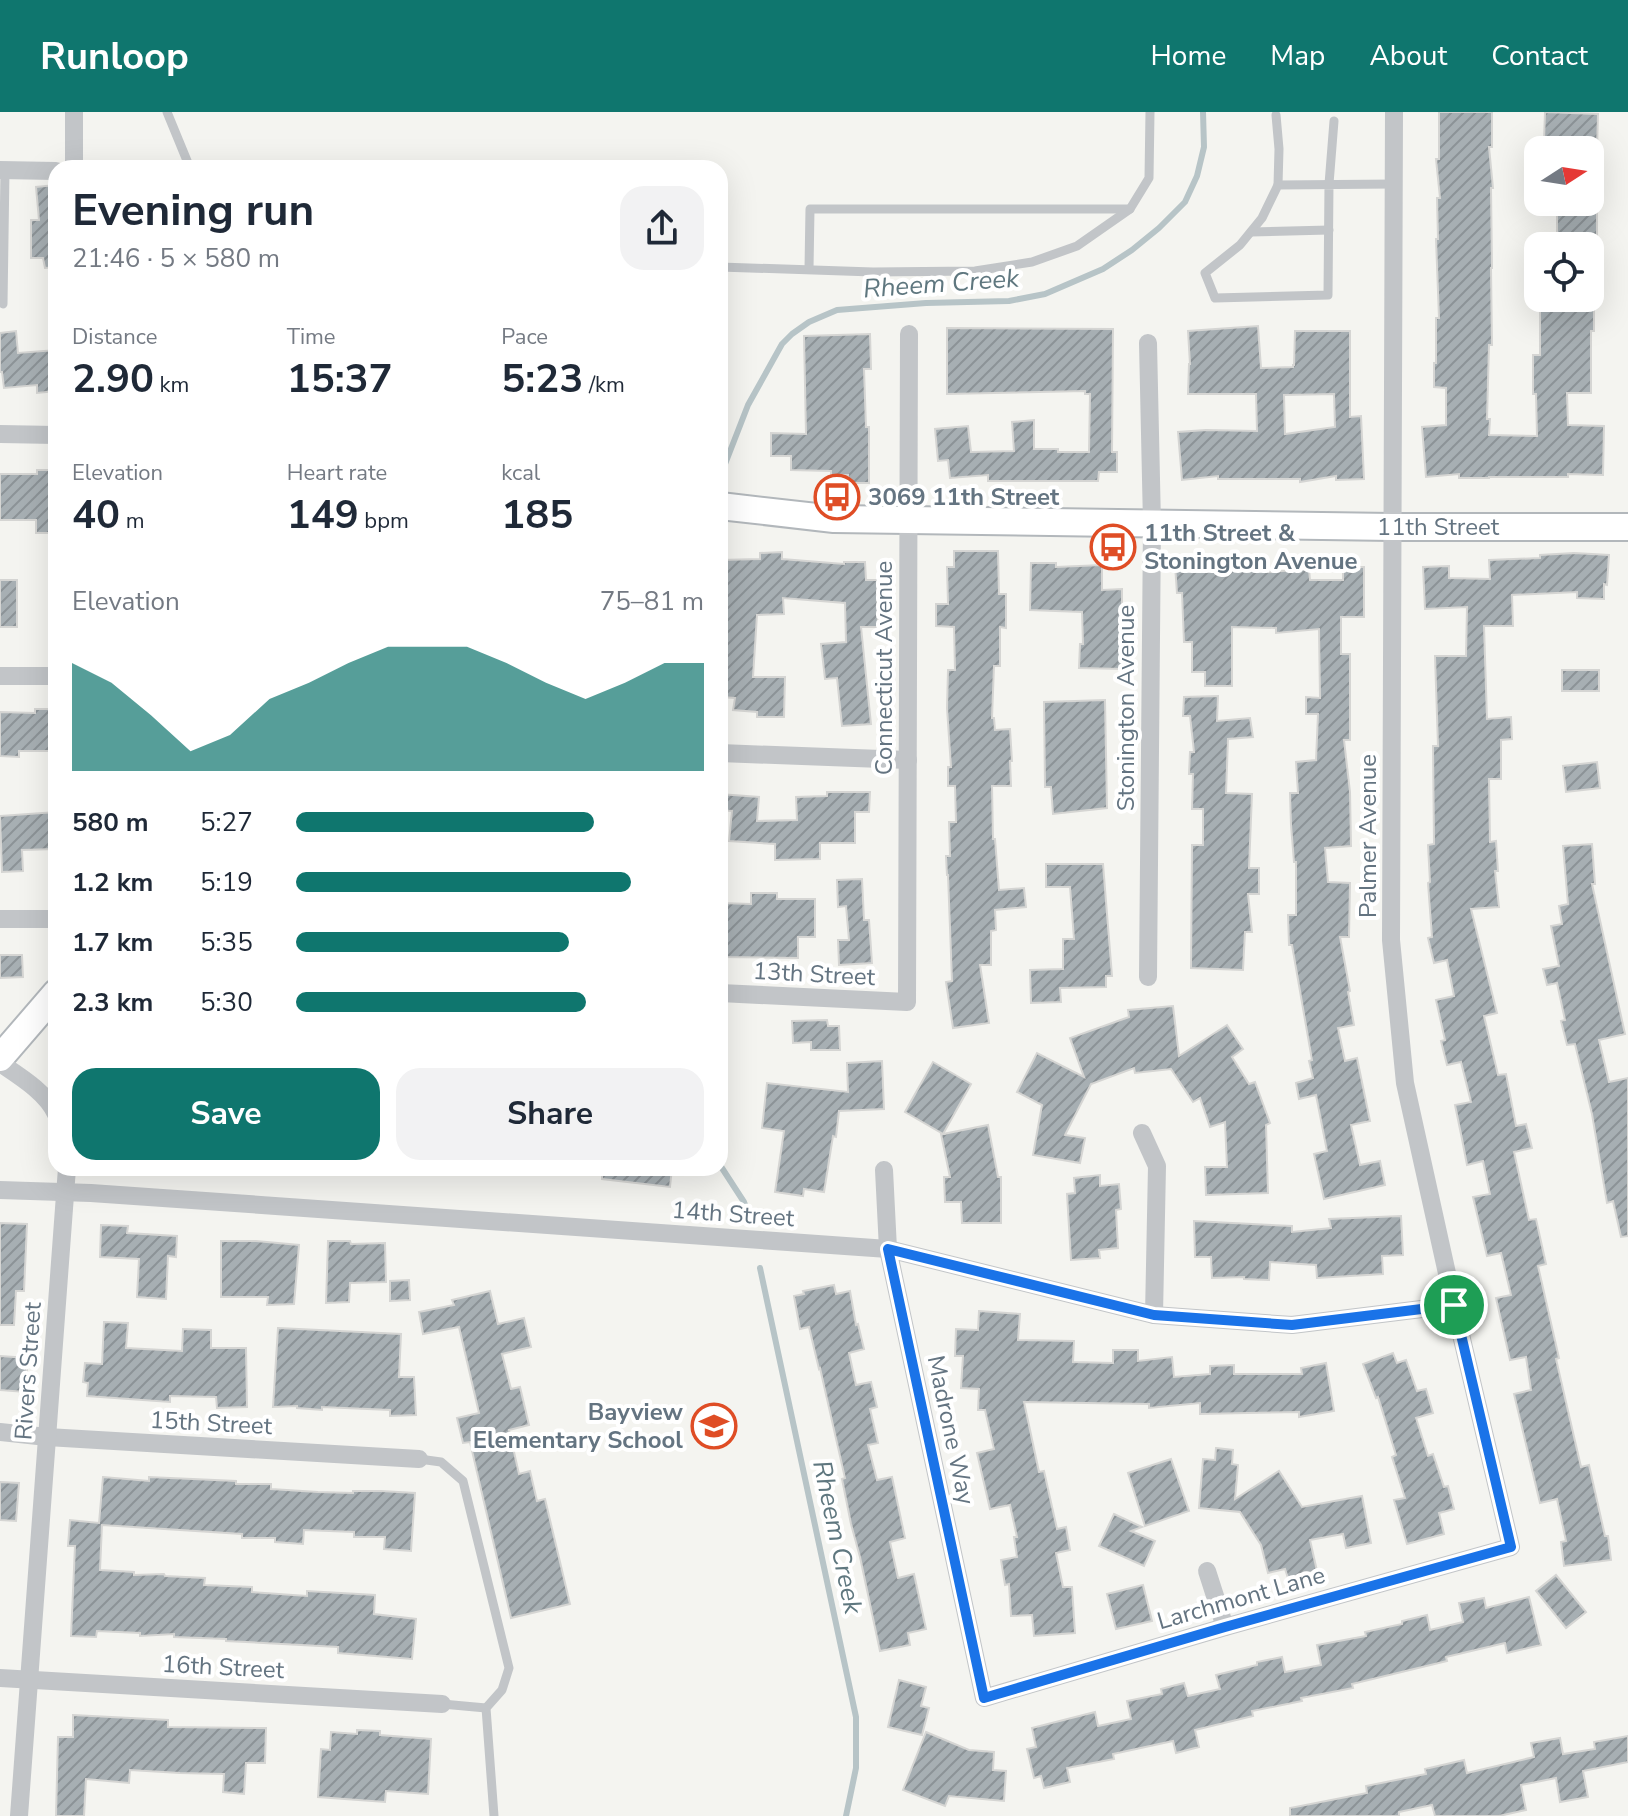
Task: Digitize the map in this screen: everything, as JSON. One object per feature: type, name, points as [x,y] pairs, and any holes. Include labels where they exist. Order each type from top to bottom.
[{"type":"street","points":[[74,112],[74,160]]},
{"type":"street","name":"Palmer Avenue","points":[[1394,112],[1391,940],[1405,1083],[1511,1547]]},
{"type":"street","points":[[2,170],[48,171]]},
{"type":"street","name":"Connecticut Avenue","points":[[907,1002],[909,334]]},
{"type":"street","name":"Stonington Avenue","points":[[1148,343],[1152,524],[1148,977]]},
{"type":"street","points":[[0,434],[48,435]]},
{"type":"street","name":"11th Street","points":[[728,507],[834,519],[1628,527]]},
{"type":"street","points":[[0,676],[48,676]]},
{"type":"street","points":[[728,753],[908,760]]},
{"type":"street","points":[[0,919],[48,919]]},
{"type":"street","name":"13th Street","points":[[728,993],[907,1002]]},
{"type":"street","points":[[48,1003],[0,1060],[48,1101]]},
{"type":"street","points":[[1142,1133],[1157,1166],[1154,1315]]},
{"type":"street","name":"Madrone Way","points":[[884,1170],[888,1249],[984,1698]]},
{"type":"street","name":"Rivers Street","points":[[19,1816],[67,1176]]},
{"type":"street","name":"14th Street","points":[[0,1190],[888,1249],[1154,1315],[1292,1325],[1454,1305]]},
{"type":"street","name":"15th Street","points":[[0,1432],[419,1459]]},
{"type":"street","name":"Larchmont Lane","points":[[984,1698],[1511,1547]]},
{"type":"street","points":[[1207,1571],[1225,1627]]},
{"type":"street","name":"16th Street","points":[[0,1678],[442,1704]]},
{"type":"lane","points":[[167,112],[187,160]]},
{"type":"lane","points":[[728,267],[873,272],[975,271],[1032,262],[1077,246],[1130,209],[1149,178],[1150,112]]},
{"type":"lane","points":[[1276,115],[1278,185],[1262,218],[1251,232],[1205,273],[1215,298],[1328,295],[1329,184],[1334,121]]},
{"type":"lane","points":[[2,170],[3,304]]},
{"type":"lane","points":[[1278,185],[1394,184]]},
{"type":"lane","points":[[809,269],[810,209],[1130,209]]},
{"type":"lane","points":[[1251,232],[1329,230]]},
{"type":"lane","points":[[419,1459],[441,1462],[463,1481],[509,1668],[502,1690],[486,1708],[494,1816]]},
{"type":"lane","points":[[442,1704],[486,1708]]},
{"type":"building","points":[[1439,112],[1492,112],[1492,147],[1489,147],[1493,188],[1489,435],[1537,436],[1533,355],[1540,355],[1540,312],[1594,312],[1591,393],[1567,393],[1568,425],[1604,426],[1603,475],[1459,478],[1459,474],[1426,477],[1422,427],[1446,425],[1446,388],[1434,387],[1436,318],[1439,318],[1436,239],[1437,198],[1440,198],[1436,159],[1439,159]]},
{"type":"building","points":[[1545,112],[1598,114],[1597,136],[1544,136]]},
{"type":"building","points":[[48,186],[48,268],[45,268],[43,258],[31,258],[31,220],[39,220],[36,187]]},
{"type":"building","points":[[1557,216],[1597,216],[1597,232],[1557,232]]},
{"type":"building","points":[[1258,326],[1261,368],[1293,367],[1295,331],[1350,331],[1350,417],[1361,416],[1364,479],[1336,480],[1336,476],[1300,482],[1300,479],[1218,479],[1218,476],[1182,480],[1178,432],[1257,431],[1256,394],[1188,394],[1188,331]],"holes":[[[1334,394],[1335,427],[1285,434],[1284,395]]]},
{"type":"building","points":[[947,328],[1113,329],[1112,452],[1117,452],[1117,472],[1099,472],[1098,481],[988,481],[988,475],[950,478],[948,460],[938,461],[935,429],[968,426],[971,452],[1014,451],[1012,422],[1034,420],[1034,449],[1089,452],[1090,394],[1085,394],[1085,391],[947,394]]},
{"type":"building","points":[[16,331],[18,353],[48,351],[48,392],[37,393],[37,385],[4,388],[0,372],[0,333]]},
{"type":"building","points":[[870,334],[871,369],[864,369],[866,427],[869,427],[869,483],[848,483],[848,475],[831,475],[831,471],[791,470],[791,456],[771,456],[771,433],[806,434],[804,336]]},
{"type":"building","points":[[37,470],[48,470],[48,533],[36,533],[36,520],[0,520],[0,474],[37,474]]},
{"type":"building","points":[[954,551],[998,551],[999,594],[1006,594],[1006,628],[1000,627],[1000,666],[994,666],[992,718],[995,730],[1010,729],[1012,761],[1011,786],[992,786],[993,839],[999,890],[1024,888],[1026,907],[995,910],[996,930],[991,931],[991,965],[980,965],[989,1023],[953,1028],[946,982],[952,981],[946,856],[950,856],[949,822],[956,822],[955,786],[948,786],[948,767],[951,767],[947,708],[948,670],[955,670],[954,627],[936,626],[936,604],[948,604],[947,567],[954,567]]},
{"type":"building","points":[[782,552],[782,559],[844,564],[865,562],[866,580],[877,580],[878,627],[861,627],[871,724],[842,726],[837,678],[825,679],[821,644],[846,642],[845,603],[783,598],[784,614],[757,615],[753,677],[785,677],[784,717],[757,717],[757,712],[733,710],[735,698],[728,698],[728,560],[760,559],[760,553]]},
{"type":"building","points":[[1574,553],[1609,555],[1604,599],[1577,598],[1577,592],[1512,595],[1513,626],[1484,626],[1487,719],[1511,717],[1512,739],[1501,740],[1501,779],[1489,779],[1490,842],[1496,841],[1499,907],[1471,909],[1497,1013],[1484,1016],[1498,1075],[1506,1074],[1516,1126],[1526,1124],[1532,1148],[1514,1152],[1529,1220],[1536,1219],[1546,1264],[1538,1266],[1559,1358],[1556,1359],[1581,1467],[1589,1465],[1605,1536],[1608,1536],[1611,1560],[1564,1566],[1561,1542],[1566,1541],[1557,1499],[1540,1503],[1514,1394],[1531,1390],[1526,1357],[1510,1360],[1496,1298],[1511,1295],[1501,1253],[1487,1256],[1473,1197],[1490,1194],[1483,1161],[1467,1165],[1455,1105],[1471,1102],[1461,1062],[1447,1065],[1441,1041],[1445,1040],[1436,1000],[1454,996],[1447,960],[1434,963],[1428,938],[1432,937],[1428,845],[1434,844],[1433,746],[1438,746],[1435,656],[1466,656],[1467,607],[1425,609],[1423,567],[1449,566],[1449,578],[1490,579],[1489,560]]},
{"type":"building","points":[[1220,562],[1220,565],[1269,566],[1269,572],[1309,569],[1310,580],[1343,580],[1343,567],[1364,567],[1364,617],[1341,617],[1341,654],[1350,654],[1350,740],[1344,740],[1350,792],[1351,846],[1325,848],[1328,882],[1350,883],[1349,937],[1340,937],[1354,1025],[1338,1028],[1345,1061],[1357,1058],[1370,1121],[1351,1125],[1360,1165],[1380,1161],[1385,1185],[1324,1199],[1314,1154],[1327,1151],[1316,1095],[1299,1099],[1296,1083],[1313,1078],[1292,945],[1289,945],[1288,915],[1296,915],[1296,862],[1290,793],[1298,793],[1296,762],[1316,760],[1318,714],[1306,714],[1306,697],[1320,698],[1319,629],[1276,633],[1276,628],[1232,627],[1232,686],[1205,686],[1205,672],[1192,672],[1192,642],[1184,642],[1182,593],[1177,593],[1175,565]]},
{"type":"building","points":[[1031,563],[1056,563],[1056,567],[1102,565],[1102,590],[1122,589],[1122,669],[1079,668],[1080,644],[1083,644],[1082,612],[1030,610]]},
{"type":"building","points":[[0,580],[17,580],[17,627],[0,627]]},
{"type":"building","points":[[1562,670],[1599,670],[1599,691],[1562,691]]},
{"type":"building","points":[[1218,696],[1217,721],[1250,718],[1253,737],[1228,739],[1226,793],[1252,794],[1249,868],[1259,868],[1259,894],[1248,894],[1252,932],[1245,932],[1243,970],[1191,968],[1192,845],[1203,845],[1203,809],[1192,809],[1193,774],[1189,774],[1190,752],[1194,752],[1190,716],[1183,716],[1184,697]]},
{"type":"building","points":[[1105,700],[1107,808],[1053,814],[1051,787],[1045,787],[1044,702]]},
{"type":"building","points":[[35,709],[48,709],[48,751],[19,751],[19,757],[0,756],[0,712],[35,713]]},
{"type":"building","points":[[1597,762],[1600,788],[1566,792],[1563,766]]},
{"type":"building","points":[[827,792],[870,792],[869,812],[855,812],[855,843],[820,843],[820,859],[775,860],[775,844],[729,841],[732,811],[728,811],[728,795],[759,797],[757,821],[797,820],[796,797],[827,796]]},
{"type":"building","points":[[48,813],[48,849],[22,850],[23,871],[2,872],[0,816]]},
{"type":"building","points":[[1592,844],[1595,884],[1592,884],[1625,1034],[1599,1040],[1609,1082],[1628,1078],[1628,1236],[1621,1237],[1613,1201],[1607,1203],[1592,1114],[1575,1044],[1567,1045],[1557,983],[1547,985],[1543,969],[1559,966],[1551,926],[1562,924],[1559,906],[1568,904],[1563,846]]},
{"type":"building","points":[[1046,864],[1103,864],[1112,976],[1106,976],[1106,987],[1060,988],[1061,1002],[1031,1003],[1030,970],[1063,969],[1063,939],[1074,939],[1070,887],[1046,887]]},
{"type":"building","points":[[862,879],[864,920],[869,920],[872,963],[839,965],[838,940],[849,940],[846,906],[838,907],[837,880]]},
{"type":"building","points":[[751,893],[777,893],[777,899],[815,899],[815,937],[798,937],[798,958],[728,957],[728,903],[751,904]]},
{"type":"building","points":[[0,955],[22,955],[23,977],[0,978]]},
{"type":"building","points":[[1173,1006],[1179,1056],[1227,1025],[1243,1049],[1232,1057],[1249,1084],[1255,1082],[1270,1123],[1266,1125],[1268,1193],[1206,1195],[1205,1167],[1227,1167],[1225,1122],[1210,1127],[1200,1098],[1193,1102],[1171,1069],[1135,1073],[1134,1068],[1091,1084],[1065,1135],[1085,1138],[1080,1163],[1033,1155],[1042,1105],[1017,1092],[1037,1053],[1084,1077],[1070,1038],[1129,1017],[1128,1010]]},
{"type":"building","points":[[827,1020],[828,1026],[839,1026],[840,1050],[811,1050],[811,1042],[793,1043],[792,1021]]},
{"type":"building","points":[[882,1061],[884,1109],[839,1111],[824,1192],[804,1189],[803,1196],[775,1192],[784,1131],[762,1128],[767,1083],[848,1092],[847,1063]]},
{"type":"building","points":[[933,1062],[971,1084],[943,1134],[905,1112]]},
{"type":"building","points":[[988,1125],[998,1177],[1001,1177],[1001,1223],[962,1223],[961,1202],[945,1202],[944,1177],[950,1177],[941,1134]]},
{"type":"building","points":[[1100,1175],[1100,1186],[1119,1184],[1121,1209],[1116,1210],[1118,1248],[1099,1250],[1100,1258],[1071,1260],[1067,1194],[1075,1193],[1074,1178]]},
{"type":"building","points":[[602,1176],[671,1176],[670,1187],[602,1179]]},
{"type":"building","points":[[1401,1216],[1403,1255],[1382,1256],[1383,1274],[1317,1278],[1316,1265],[1270,1262],[1269,1280],[1212,1278],[1211,1257],[1195,1257],[1194,1221],[1292,1226],[1292,1232],[1331,1228],[1329,1219]]},
{"type":"building","points":[[0,1223],[27,1224],[24,1291],[16,1291],[14,1325],[0,1325]]},
{"type":"building","points":[[101,1225],[128,1226],[127,1233],[177,1236],[176,1257],[168,1256],[166,1299],[137,1297],[139,1259],[100,1257]]},
{"type":"building","points":[[221,1241],[299,1245],[294,1304],[267,1305],[268,1297],[221,1297]]},
{"type":"building","points":[[328,1241],[385,1243],[386,1282],[350,1283],[349,1302],[326,1303]]},
{"type":"building","points":[[409,1280],[410,1300],[390,1301],[390,1281]]},
{"type":"building","points":[[834,1285],[836,1294],[850,1291],[864,1349],[849,1353],[856,1385],[871,1382],[877,1407],[870,1409],[878,1443],[868,1445],[877,1480],[892,1477],[905,1538],[890,1542],[898,1578],[914,1574],[926,1629],[908,1633],[910,1645],[880,1651],[820,1368],[809,1327],[800,1329],[794,1296],[804,1294],[803,1291]]},
{"type":"building","points":[[490,1291],[498,1324],[524,1318],[531,1347],[502,1354],[511,1389],[520,1387],[529,1425],[509,1430],[519,1474],[530,1471],[537,1501],[545,1499],[570,1604],[511,1618],[470,1442],[463,1443],[457,1418],[479,1413],[459,1327],[423,1334],[419,1312],[454,1305],[452,1300]]},
{"type":"building","points":[[979,1311],[1020,1314],[1018,1340],[1074,1341],[1073,1362],[1113,1363],[1113,1350],[1138,1350],[1138,1361],[1172,1357],[1174,1377],[1210,1374],[1210,1366],[1234,1365],[1234,1374],[1302,1374],[1301,1368],[1326,1363],[1334,1411],[1299,1417],[1299,1412],[1200,1414],[1200,1403],[1149,1408],[1149,1404],[1024,1402],[1039,1472],[1044,1471],[1057,1529],[1066,1527],[1070,1550],[1056,1553],[1063,1587],[1072,1587],[1075,1633],[1034,1636],[1032,1615],[1011,1616],[1009,1584],[1005,1585],[1001,1560],[1017,1557],[1014,1537],[1017,1537],[1010,1505],[990,1509],[977,1453],[994,1449],[985,1410],[978,1410],[979,1389],[961,1388],[963,1356],[955,1356],[956,1329],[978,1330]]},
{"type":"building","points":[[104,1322],[128,1323],[126,1348],[182,1351],[183,1329],[211,1330],[211,1348],[246,1348],[247,1407],[217,1408],[216,1397],[170,1396],[170,1402],[87,1396],[88,1383],[83,1382],[85,1363],[102,1364]]},
{"type":"building","points":[[278,1328],[401,1334],[399,1377],[414,1377],[416,1415],[390,1416],[390,1410],[273,1407]]},
{"type":"building","points":[[1393,1353],[1397,1363],[1406,1360],[1417,1391],[1426,1389],[1433,1413],[1416,1418],[1428,1456],[1433,1454],[1444,1487],[1448,1486],[1454,1509],[1439,1513],[1444,1534],[1407,1544],[1394,1500],[1405,1498],[1392,1457],[1396,1455],[1378,1397],[1363,1364]]},
{"type":"building","points":[[0,1356],[28,1358],[25,1392],[0,1390]]},
{"type":"building","points":[[1216,1448],[1233,1450],[1232,1464],[1238,1465],[1235,1499],[1279,1471],[1302,1507],[1362,1496],[1371,1543],[1346,1548],[1343,1534],[1310,1540],[1317,1571],[1288,1578],[1285,1569],[1268,1573],[1261,1545],[1240,1512],[1199,1508],[1203,1459],[1215,1460]]},
{"type":"building","points":[[1171,1459],[1189,1511],[1145,1526],[1128,1473]]},
{"type":"building","points":[[103,1477],[149,1481],[149,1477],[236,1481],[236,1484],[271,1484],[271,1489],[318,1492],[415,1493],[411,1551],[384,1549],[385,1537],[354,1537],[354,1532],[304,1530],[303,1544],[275,1542],[275,1538],[242,1538],[242,1534],[102,1525],[100,1570],[134,1572],[134,1575],[205,1578],[204,1585],[252,1587],[252,1592],[307,1596],[307,1591],[375,1595],[374,1614],[416,1619],[412,1659],[338,1653],[338,1647],[174,1637],[174,1634],[140,1636],[140,1633],[97,1631],[96,1637],[71,1636],[75,1546],[68,1546],[70,1520],[99,1523]]},
{"type":"building","points":[[0,1482],[19,1483],[16,1521],[0,1520]]},
{"type":"building","points":[[1114,1514],[1142,1527],[1131,1531],[1155,1541],[1144,1566],[1099,1546]]},
{"type":"building","points":[[1556,1575],[1586,1612],[1566,1628],[1536,1591]]},
{"type":"building","points":[[1143,1585],[1152,1621],[1116,1629],[1107,1594]]},
{"type":"building","points":[[1529,1597],[1541,1645],[1507,1653],[1505,1643],[1352,1684],[1353,1688],[1252,1711],[1253,1716],[1195,1730],[1199,1747],[1176,1753],[1173,1741],[1113,1754],[1114,1759],[1067,1768],[1070,1782],[1044,1788],[1041,1776],[1034,1778],[1027,1749],[1036,1747],[1032,1728],[1095,1712],[1098,1726],[1131,1719],[1127,1701],[1162,1694],[1161,1689],[1184,1683],[1188,1696],[1220,1689],[1216,1675],[1282,1657],[1285,1672],[1321,1665],[1317,1645],[1366,1636],[1365,1632],[1427,1615],[1430,1630],[1463,1622],[1459,1603],[1484,1598],[1486,1608]]},
{"type":"building","points":[[899,1680],[926,1687],[921,1706],[929,1708],[922,1735],[888,1727]]},
{"type":"building","points":[[73,1715],[168,1720],[168,1727],[266,1728],[265,1763],[246,1763],[244,1794],[223,1792],[224,1774],[130,1770],[129,1783],[86,1779],[84,1816],[56,1816],[58,1737],[73,1737]]},
{"type":"building","points":[[357,1730],[431,1739],[428,1794],[386,1791],[385,1802],[318,1797],[321,1749],[330,1750],[331,1732],[357,1734]]},
{"type":"building","points":[[926,1732],[969,1750],[994,1752],[993,1770],[1006,1771],[1004,1801],[949,1796],[945,1806],[903,1790]]},
{"type":"building","points":[[1628,1736],[1628,1762],[1583,1771],[1588,1797],[1560,1802],[1556,1778],[1521,1785],[1526,1810],[1499,1816],[1435,1816],[1432,1805],[1399,1812],[1399,1816],[1290,1816],[1290,1808],[1367,1793],[1366,1786],[1426,1774],[1425,1769],[1464,1760],[1467,1773],[1534,1757],[1531,1743],[1560,1738],[1563,1754],[1595,1749],[1594,1742]]},
{"type":"waterway","name":"Rheem Creek","points":[[728,456],[748,405],[782,344],[809,322],[837,310],[1009,301],[1045,294],[1103,269],[1132,250],[1185,202],[1197,176],[1204,147],[1203,112]]},
{"type":"waterway","name":"Rheem Creek","points":[[727,1176],[749,1215]]},
{"type":"waterway","name":"Rheem Creek","points":[[760,1268],[856,1717],[856,1768],[846,1816]]},
{"type":"place","name":"3069 11th Street","points":[[837,497]]},
{"type":"place","name":"11th Street & Stonington Avenue","points":[[1113,547]]},
{"type":"place","name":"Bayview Elementary School","points":[[714,1426]]},
{"type":"route","points":[[888,1249],[1154,1315],[1292,1325],[1454,1305],[1511,1547],[984,1698],[888,1249]]}]
